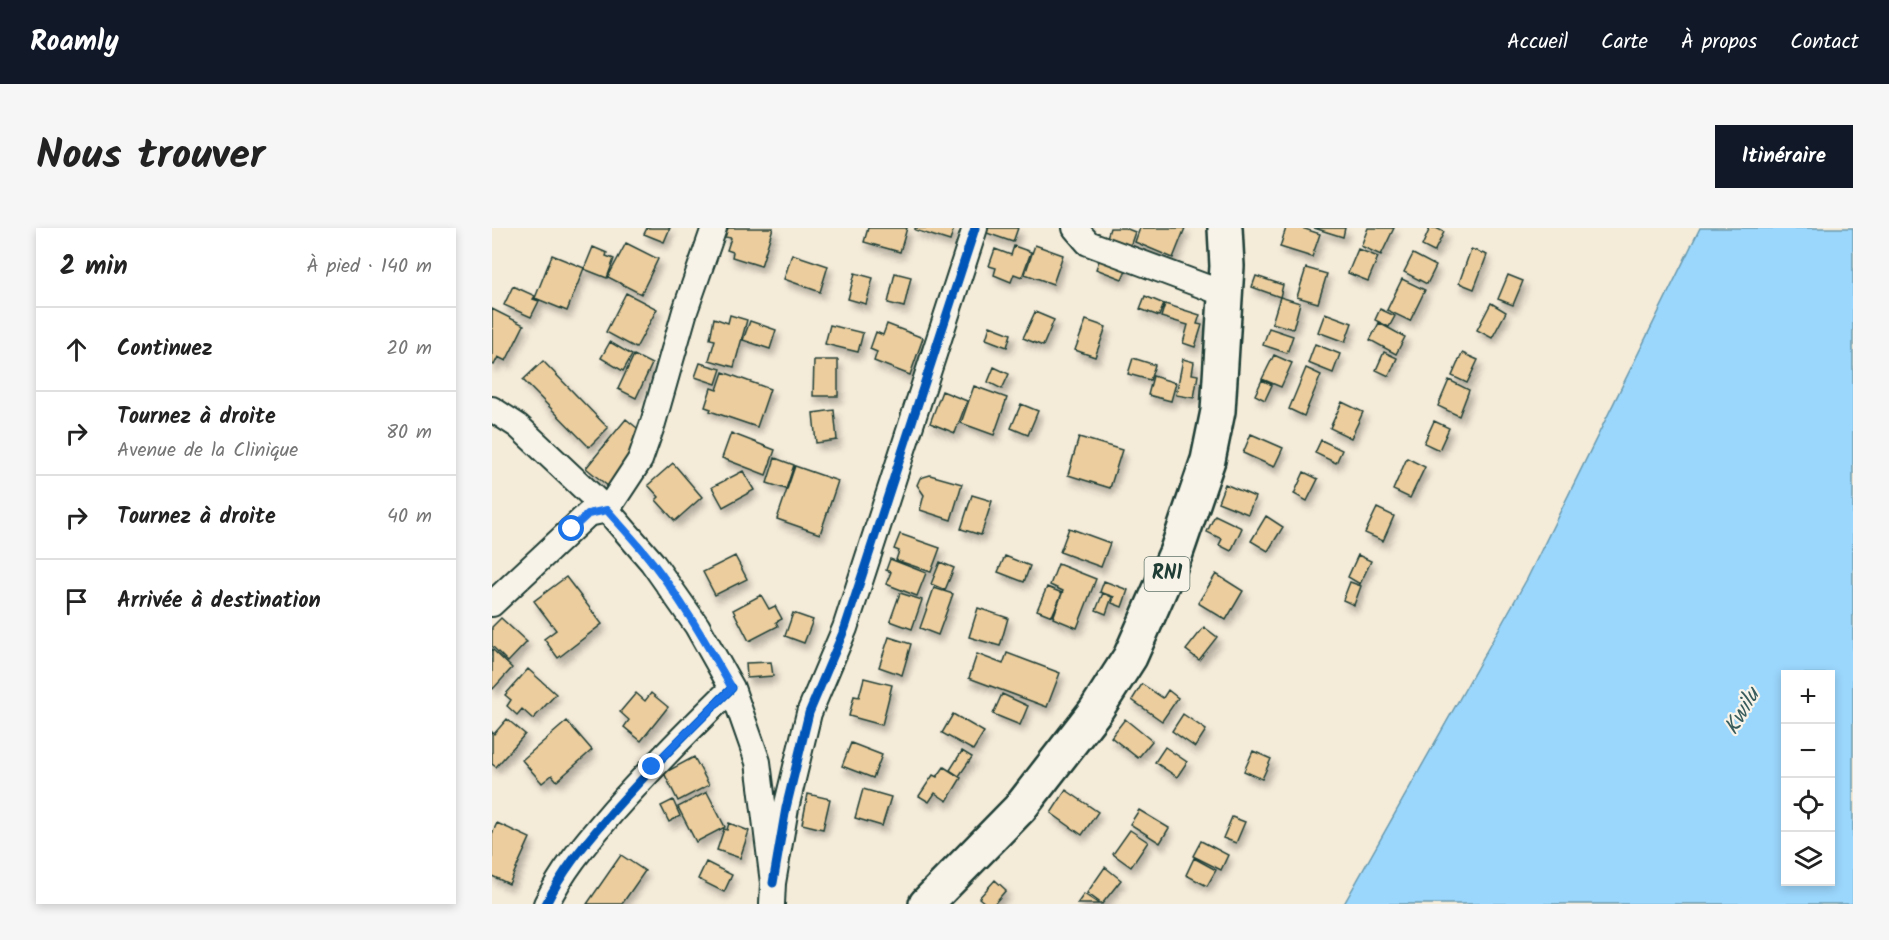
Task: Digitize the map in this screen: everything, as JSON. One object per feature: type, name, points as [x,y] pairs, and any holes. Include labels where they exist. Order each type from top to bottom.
[{"type":"highway","name":"RN1","points":[[926,904],[1020,808],[1096,710],[1130,657],[1176,553],[1208,460],[1218,411],[1226,280],[1225,228]]},
{"type":"street","points":[[492,604],[588,514],[607,510],[640,460],[685,311],[714,228]]},
{"type":"street","points":[[773,893],[786,808],[809,713],[845,628],[975,228]]},
{"type":"street","points":[[1075,228],[1088,243],[1226,280],[1240,228]]},
{"type":"street","points":[[492,409],[518,426],[607,510],[652,562],[697,626],[732,688],[758,762],[773,893]]},
{"type":"street","points":[[546,904],[565,868],[578,852],[652,767],[732,688]]},
{"type":"water","name":"Kwilu","points":[[1700,228],[1853,228],[1853,904],[1344,904],[1527,579]]},
{"type":"building","points":[[647,228],[670,228],[664,242],[644,234]]},
{"type":"building","points":[[728,228],[773,228],[761,266],[732,257],[733,252],[727,250],[731,238],[725,237]]},
{"type":"building","points":[[868,228],[907,228],[900,252],[864,242]]},
{"type":"building","points":[[915,228],[954,228],[950,241],[915,230]]},
{"type":"building","points":[[985,228],[1018,228],[1013,242],[984,232]]},
{"type":"building","points":[[1110,228],[1125,228],[1135,232],[1127,255],[1104,247]]},
{"type":"building","points":[[1140,228],[1185,228],[1173,258],[1135,242]]},
{"type":"building","points":[[1286,228],[1302,228],[1320,234],[1312,257],[1280,247]]},
{"type":"building","points":[[1314,228],[1345,228],[1343,237]]},
{"type":"building","points":[[1368,228],[1394,228],[1381,255],[1361,246]]},
{"type":"building","points":[[1430,228],[1444,232],[1434,252],[1422,246]]},
{"type":"building","points":[[626,243],[658,259],[641,294],[608,277]]},
{"type":"building","points":[[1035,245],[1063,255],[1053,284],[1025,274]]},
{"type":"building","points":[[1014,246],[1031,252],[1022,277],[1014,274],[1011,282],[994,275],[996,268],[989,266],[995,249],[1011,255]]},
{"type":"building","points":[[593,247],[614,259],[607,278],[584,269]]},
{"type":"building","points":[[1358,249],[1378,257],[1368,281],[1348,273]]},
{"type":"building","points":[[1471,249],[1487,255],[1474,289],[1459,283]]},
{"type":"building","points":[[1102,253],[1129,263],[1122,279],[1096,269]]},
{"type":"building","points":[[792,254],[828,266],[820,292],[784,279]]},
{"type":"building","points":[[1413,254],[1436,266],[1427,284],[1404,272]]},
{"type":"building","points":[[552,255],[584,268],[567,311],[535,298]]},
{"type":"building","points":[[1306,268],[1327,274],[1318,303],[1297,297]]},
{"type":"building","points":[[855,273],[873,278],[866,304],[848,299]]},
{"type":"building","points":[[895,273],[911,277],[904,307],[888,303]]},
{"type":"building","points":[[1508,275],[1523,281],[1513,305],[1498,299]]},
{"type":"building","points":[[1256,276],[1283,285],[1280,297],[1252,287]]},
{"type":"building","points":[[1402,279],[1425,290],[1410,321],[1387,310]]},
{"type":"building","points":[[513,286],[535,296],[533,299],[539,301],[531,317],[504,305]]},
{"type":"building","points":[[626,293],[657,309],[636,348],[606,332]]},
{"type":"building","points":[[1145,296],[1164,304],[1159,316],[1140,309]]},
{"type":"building","points":[[1280,297],[1300,303],[1293,329],[1272,323]]},
{"type":"building","points":[[1491,303],[1506,312],[1492,338],[1477,330]]},
{"type":"building","points":[[1165,304],[1200,315],[1197,324],[1202,325],[1195,347],[1183,343],[1188,325],[1161,317]]},
{"type":"building","points":[[492,309],[524,325],[506,361],[498,357],[494,365],[492,364]]},
{"type":"building","points":[[1380,309],[1395,316],[1389,327],[1375,320]]},
{"type":"building","points":[[1035,312],[1054,320],[1043,346],[1023,338]]},
{"type":"building","points":[[1325,313],[1352,323],[1345,342],[1318,332]]},
{"type":"building","points":[[730,315],[747,320],[734,367],[709,360],[715,340],[710,339],[714,318],[728,323]]},
{"type":"building","points":[[1086,320],[1106,327],[1095,357],[1075,350]]},
{"type":"building","points":[[750,321],[776,330],[770,349],[743,340]]},
{"type":"building","points":[[1379,323],[1405,337],[1396,354],[1370,340]]},
{"type":"building","points":[[887,324],[923,338],[910,375],[874,361],[877,352],[870,349],[876,332],[883,335]]},
{"type":"building","points":[[830,325],[863,333],[858,352],[825,344]]},
{"type":"building","points":[[990,326],[1011,334],[1007,347],[986,339]]},
{"type":"building","points":[[1269,328],[1293,336],[1287,353],[1263,345]]},
{"type":"building","points":[[610,342],[632,355],[623,371],[601,358]]},
{"type":"building","points":[[1315,344],[1340,354],[1333,373],[1308,363]]},
{"type":"building","points":[[1384,352],[1397,358],[1389,376],[1376,370]]},
{"type":"building","points":[[1462,353],[1478,360],[1467,383],[1452,376]]},
{"type":"building","points":[[634,355],[652,364],[636,398],[618,389]]},
{"type":"building","points":[[1274,355],[1292,363],[1281,387],[1262,379]]},
{"type":"building","points":[[1133,358],[1155,365],[1150,380],[1128,374]]},
{"type":"building","points":[[1183,359],[1194,362],[1192,374],[1198,375],[1194,398],[1176,395]]},
{"type":"building","points":[[814,360],[838,360],[838,396],[813,396]]},
{"type":"building","points":[[543,361],[608,428],[589,447],[523,380]]},
{"type":"building","points":[[700,363],[721,369],[716,384],[695,377]]},
{"type":"building","points":[[994,367],[1009,374],[1002,389],[988,382]]},
{"type":"building","points":[[1306,368],[1321,375],[1304,416],[1289,409]]},
{"type":"building","points":[[723,372],[770,389],[757,427],[710,411],[711,409],[705,407],[711,388],[717,390]]},
{"type":"building","points":[[1153,376],[1176,383],[1171,401],[1148,395]]},
{"type":"building","points":[[1262,380],[1272,385],[1265,400],[1255,395]]},
{"type":"building","points":[[1449,380],[1469,390],[1459,416],[1438,406]]},
{"type":"building","points":[[974,386],[1007,398],[994,435],[961,423]]},
{"type":"building","points":[[942,391],[967,401],[955,433],[930,423]]},
{"type":"building","points":[[1342,402],[1363,412],[1351,438],[1330,428]]},
{"type":"building","points":[[1021,404],[1038,411],[1028,435],[1011,428]]},
{"type":"building","points":[[834,410],[837,440],[816,443],[813,413]]},
{"type":"building","points":[[626,419],[642,432],[634,442],[641,448],[609,487],[586,468]]},
{"type":"building","points":[[1434,421],[1449,428],[1439,450],[1424,443]]},
{"type":"building","points":[[731,433],[775,450],[766,475],[722,458]]},
{"type":"building","points":[[1251,434],[1283,448],[1274,467],[1243,453]]},
{"type":"building","points":[[1079,437],[1122,450],[1110,488],[1068,475]]},
{"type":"building","points":[[1321,440],[1342,450],[1336,463],[1315,453]]},
{"type":"building","points":[[775,458],[794,465],[786,489],[767,483]]},
{"type":"building","points":[[1407,458],[1425,467],[1410,498],[1393,490]]},
{"type":"building","points":[[673,463],[702,497],[675,521],[656,500],[659,497],[648,485]]},
{"type":"building","points":[[795,466],[838,481],[820,534],[777,519]]},
{"type":"building","points":[[743,471],[754,490],[723,507],[712,487]]},
{"type":"building","points":[[1304,472],[1318,479],[1307,501],[1294,494]]},
{"type":"building","points":[[930,475],[962,484],[951,520],[920,510],[924,495],[917,485],[920,478]]},
{"type":"building","points":[[1225,484],[1255,497],[1248,514],[1218,502]]},
{"type":"building","points":[[972,495],[992,501],[981,535],[961,529]]},
{"type":"building","points":[[1377,508],[1394,516],[1383,541],[1365,533]]},
{"type":"building","points":[[1215,515],[1242,528],[1231,551],[1219,545],[1222,539],[1207,532]]},
{"type":"building","points":[[1266,516],[1283,527],[1268,551],[1251,541]]},
{"type":"building","points":[[1069,528],[1110,543],[1101,567],[1060,552]]},
{"type":"building","points":[[900,534],[940,548],[931,572],[896,560],[899,551],[894,549]]},
{"type":"building","points":[[1358,555],[1371,561],[1360,584],[1348,577]]},
{"type":"building","points":[[735,556],[747,579],[715,595],[703,572]]},
{"type":"building","points":[[1005,556],[1030,566],[1024,582],[998,572]]},
{"type":"building","points":[[890,559],[926,573],[917,596],[886,584],[891,572],[886,570]]},
{"type":"building","points":[[940,562],[954,568],[945,590],[931,584]]},
{"type":"building","points":[[1058,564],[1096,579],[1077,628],[1053,618],[1063,591],[1050,585]]},
{"type":"building","points":[[1216,574],[1243,591],[1226,620],[1198,603]]},
{"type":"building","points":[[566,577],[602,624],[558,658],[544,639],[556,630],[534,601]]},
{"type":"building","points":[[1104,581],[1128,590],[1122,607],[1112,603],[1114,597],[1100,592]]},
{"type":"building","points":[[1350,582],[1361,586],[1354,605],[1343,600]]},
{"type":"building","points":[[1047,587],[1062,593],[1052,616],[1037,610]]},
{"type":"building","points":[[934,588],[953,594],[938,635],[920,628]]},
{"type":"building","points":[[900,593],[922,600],[912,629],[890,621]]},
{"type":"building","points":[[1103,593],[1112,597],[1106,614],[1096,610]]},
{"type":"building","points":[[761,595],[769,609],[775,606],[782,619],[776,622],[778,626],[749,641],[733,610]]},
{"type":"building","points":[[978,608],[1008,618],[1000,646],[969,637]]},
{"type":"building","points":[[793,613],[813,620],[804,643],[785,636]]},
{"type":"building","points":[[501,618],[527,642],[508,662],[492,646],[492,627]]},
{"type":"building","points":[[1204,627],[1217,637],[1199,660],[1186,650]]},
{"type":"building","points":[[889,637],[911,644],[902,675],[879,667]]},
{"type":"building","points":[[492,649],[512,668],[493,689],[492,688]]},
{"type":"building","points":[[1007,653],[1060,673],[1047,707],[969,678],[977,654],[1003,664]]},
{"type":"building","points":[[771,662],[773,676],[747,678],[746,663]]},
{"type":"building","points":[[528,669],[556,694],[533,719],[522,709],[517,715],[507,706],[511,700],[505,695]]},
{"type":"building","points":[[864,678],[892,685],[882,725],[849,716],[854,696],[859,697]]},
{"type":"building","points":[[1142,684],[1163,698],[1168,690],[1178,698],[1162,721],[1132,700]]},
{"type":"building","points":[[636,693],[645,701],[651,693],[668,707],[641,741],[624,727],[629,720],[620,712]]},
{"type":"building","points":[[1002,694],[1028,706],[1020,725],[993,714]]},
{"type":"building","points":[[953,714],[984,732],[973,750],[942,733]]},
{"type":"building","points":[[1183,714],[1206,730],[1195,747],[1172,731]]},
{"type":"building","points":[[507,719],[525,734],[496,767],[492,764],[492,732],[494,734]]},
{"type":"building","points":[[1125,719],[1152,741],[1138,758],[1111,737]]},
{"type":"building","points":[[567,721],[592,750],[557,781],[552,775],[542,783],[522,760]]},
{"type":"building","points":[[851,743],[882,755],[873,778],[842,766]]},
{"type":"building","points":[[1165,747],[1187,762],[1177,777],[1155,762]]},
{"type":"building","points":[[962,751],[972,757],[959,776],[950,770]]},
{"type":"building","points":[[1253,751],[1271,759],[1262,779],[1244,771]]},
{"type":"building","points":[[694,757],[709,785],[678,801],[664,773]]},
{"type":"building","points":[[944,767],[961,778],[947,801],[935,793],[929,802],[919,796],[933,775],[937,777]]},
{"type":"building","points":[[863,789],[891,797],[882,826],[855,818]]},
{"type":"building","points":[[1066,790],[1098,812],[1082,835],[1051,813]]},
{"type":"building","points":[[707,792],[725,827],[696,842],[678,807]]},
{"type":"building","points":[[808,794],[830,799],[823,829],[802,824]]},
{"type":"building","points":[[673,800],[680,816],[669,822],[661,806]]},
{"type":"building","points":[[1139,810],[1169,828],[1160,843],[1130,824]]},
{"type":"building","points":[[1232,817],[1245,822],[1236,843],[1223,838]]},
{"type":"building","points":[[497,823],[530,838],[509,884],[492,876],[492,834]]},
{"type":"building","points":[[729,823],[749,831],[740,858],[717,850],[724,829],[727,830]]},
{"type":"building","points":[[1130,830],[1148,842],[1131,867],[1113,854]]},
{"type":"building","points":[[1201,841],[1228,855],[1221,870],[1193,856]]},
{"type":"building","points":[[621,855],[645,871],[622,904],[587,904]]},
{"type":"building","points":[[1194,858],[1216,870],[1207,886],[1186,875]]},
{"type":"building","points":[[706,862],[732,875],[724,892],[698,879]]},
{"type":"building","points":[[1105,867],[1121,880],[1102,904],[1087,893]]},
{"type":"building","points":[[995,880],[1006,890],[994,904],[986,904],[979,898]]},
{"type":"building","points":[[1084,894],[1099,904],[1077,904]]},
{"type":"cycle path","points":[[773,883],[786,808],[809,713],[845,628],[975,228]]},
{"type":"cycle path","points":[[546,904],[568,866],[613,811],[671,748],[732,688]]},
{"type":"route","points":[[572,529],[588,514],[607,510],[652,562],[697,626],[732,688],[652,767]]}]
